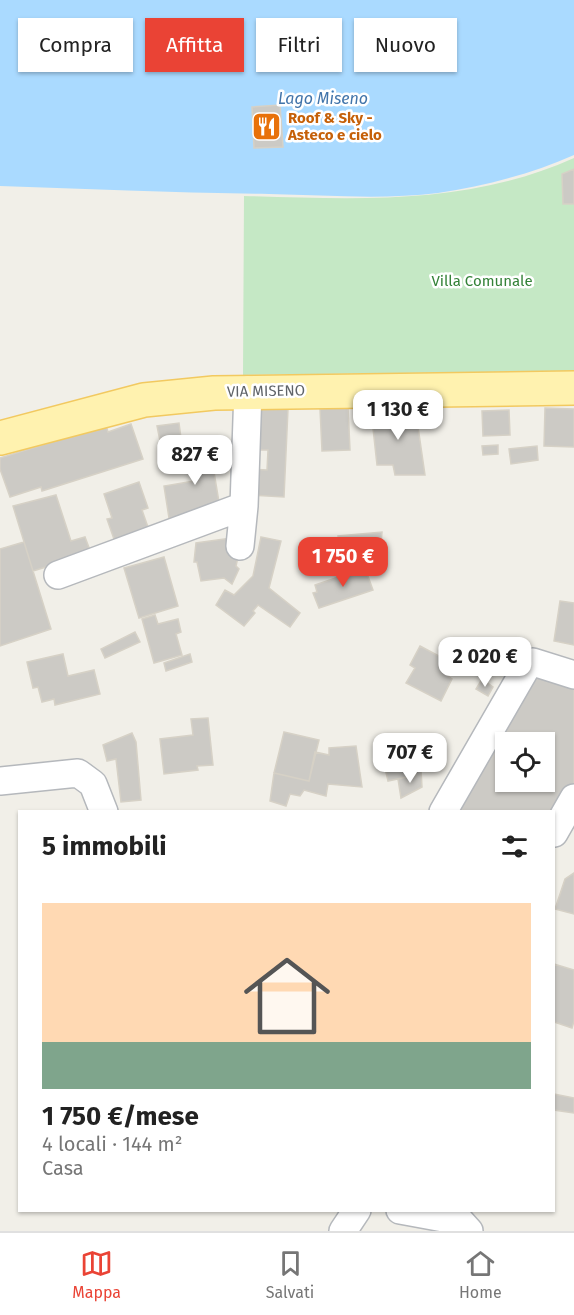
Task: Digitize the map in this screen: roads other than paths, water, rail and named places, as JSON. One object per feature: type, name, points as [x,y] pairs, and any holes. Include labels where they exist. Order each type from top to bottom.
[{"type":"main road","name":"VIA MISENO","points":[[0,438],[144,400],[248,390],[574,388]]},
{"type":"street","points":[[240,546],[244,506],[248,390]]},
{"type":"street","points":[[58,575],[244,506]]},
{"type":"street","points":[[444,810],[526,668],[533,662],[574,675]]},
{"type":"street","points":[[0,781],[78,773],[93,784],[103,810]]},
{"type":"street","points":[[555,831],[574,798]]},
{"type":"street","points":[[343,1231],[356,1212]]},
{"type":"street","points":[[411,1212],[460,1221],[470,1231]]},
{"type":"water","name":"Lago Miseno","points":[[0,0],[574,0],[574,155],[524,174],[473,187],[438,193],[396,196],[202,193],[0,186]]},
{"type":"place","name":"Roof & Sky - Asteco e cielo","points":[[267,127]]},
{"type":"park label","name":"Villa Comunale","points":[[482,281]]}]
